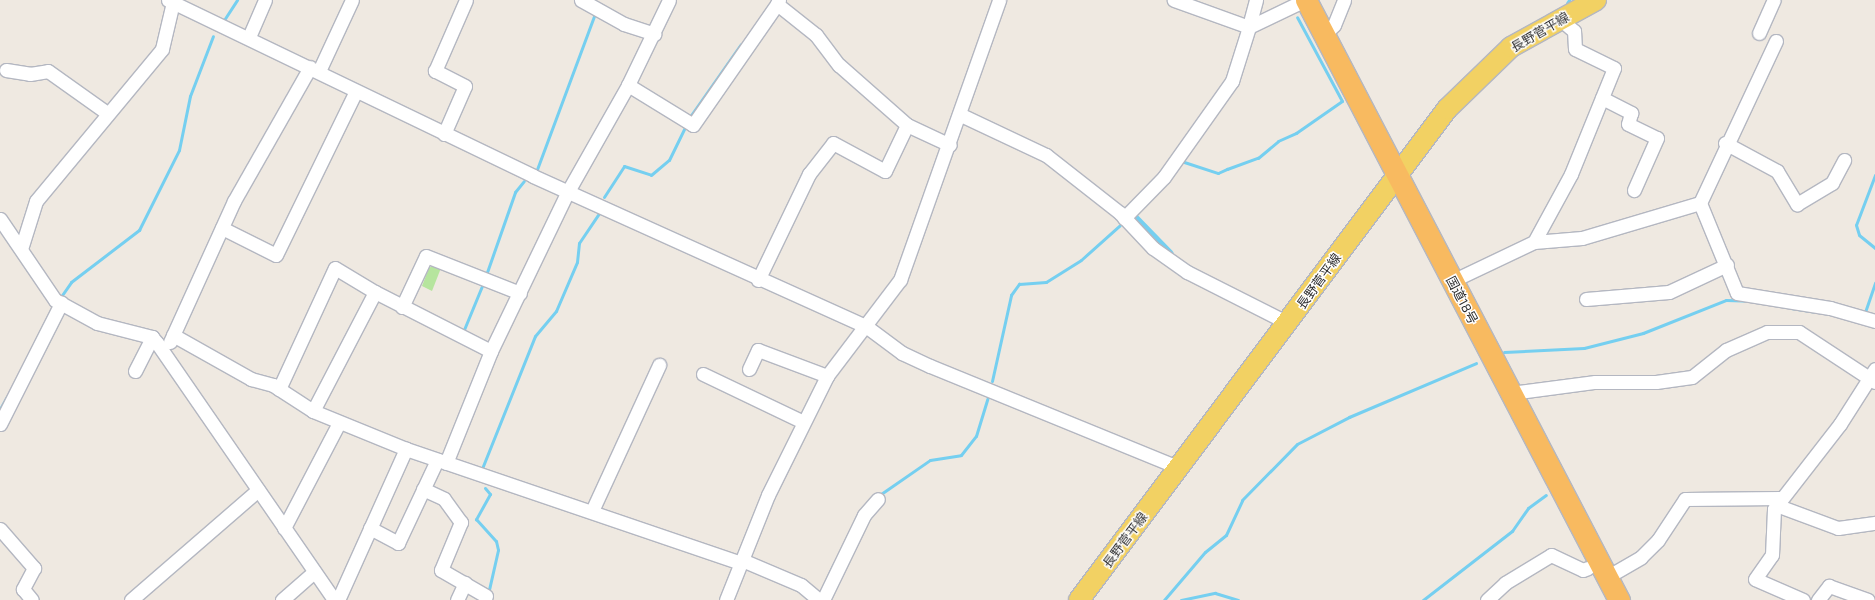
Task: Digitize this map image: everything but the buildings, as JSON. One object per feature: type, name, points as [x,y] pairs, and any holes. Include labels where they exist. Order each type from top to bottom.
[{"type":"highway","name":"国道18号","points":[[1306,0],[1619,600]]},
{"type":"main road","name":"長野菅平線","points":[[1079,600],[1180,468],[1397,175],[1473,80],[1511,47],[1596,0]]},
{"type":"street","points":[[249,37],[264,0]]},
{"type":"street","points":[[165,353],[222,228],[352,0]]},
{"type":"street","points":[[444,134],[465,86],[435,71],[466,0]]},
{"type":"street","points":[[581,0],[624,24],[654,34]]},
{"type":"street","points":[[370,528],[398,542],[423,489],[442,461],[491,351],[567,193],[628,85],[654,34],[669,0]]},
{"type":"street","points":[[726,600],[741,561],[803,422],[827,376],[867,327],[900,280],[961,115],[999,0]]},
{"type":"street","points":[[1174,0],[1248,27],[1306,0]]},
{"type":"street","points":[[1124,218],[1164,177],[1232,81],[1256,0]]},
{"type":"street","points":[[1324,35],[1334,24],[1344,0]]},
{"type":"street","points":[[1759,33],[1774,0]]},
{"type":"street","points":[[21,250],[36,201],[162,48],[171,1],[249,37],[356,91],[567,193],[758,280],[867,327],[902,353],[930,366],[1180,468]]},
{"type":"street","points":[[628,85],[693,125],[778,2],[816,35],[839,65],[907,125],[950,144]]},
{"type":"street","points":[[1534,242],[1571,174],[1614,68],[1575,49],[1574,31],[1562,20]]},
{"type":"street","points":[[1776,41],[1725,143],[1700,202],[1727,265],[1737,293],[1867,319]]},
{"type":"street","points":[[6,70],[30,74],[48,71],[107,113]]},
{"type":"street","points":[[222,228],[276,254],[356,91]]},
{"type":"street","points":[[1602,98],[1631,113],[1628,124],[1657,138],[1634,190]]},
{"type":"street","points":[[961,115],[1046,156],[1124,218],[1153,248],[1187,272],[1288,323]]},
{"type":"street","points":[[758,280],[809,174],[833,143],[885,171],[907,125]]},
{"type":"street","points":[[1725,143],[1777,171],[1796,204],[1832,183],[1844,160]]},
{"type":"street","points":[[1452,280],[1534,242],[1582,238],[1700,202]]},
{"type":"street","points":[[0,219],[58,302],[97,323],[152,338],[165,353],[334,600]]},
{"type":"street","points":[[402,307],[426,256],[520,293]]},
{"type":"street","points":[[1586,298],[1670,292],[1727,265]]},
{"type":"street","points":[[279,389],[335,268],[402,307],[491,351]]},
{"type":"street","points":[[314,410],[375,292]]},
{"type":"street","points":[[0,424],[58,302]]},
{"type":"street","points":[[1511,393],[1595,382],[1656,382],[1692,377],[1730,348],[1767,332],[1799,332],[1873,376],[1840,424],[1778,502],[1772,555],[1755,579],[1803,600]]},
{"type":"street","points":[[174,335],[251,379],[279,389],[339,423],[406,449],[741,561],[801,585],[819,600]]},
{"type":"street","points":[[135,371],[152,338]]},
{"type":"street","points":[[750,369],[758,350],[827,376]]},
{"type":"street","points":[[592,511],[659,365]]},
{"type":"street","points":[[703,374],[803,422]]},
{"type":"street","points":[[284,528],[339,423]]},
{"type":"street","points":[[338,600],[406,449]]},
{"type":"street","points":[[423,489],[444,499],[461,522],[441,570],[486,596]]},
{"type":"street","points":[[131,600],[258,490]]},
{"type":"street","points":[[823,600],[864,515],[878,499]]},
{"type":"street","points":[[1607,577],[1641,557],[1658,540],[1685,499],[1778,502],[1838,528],[1875,523]]},
{"type":"street","points":[[0,529],[34,568],[23,589],[32,600]]},
{"type":"street","points":[[1487,600],[1505,583],[1551,555],[1583,570],[1588,568]]},
{"type":"street","points":[[282,600],[314,572]]},
{"type":"street","points":[[457,600],[465,583]]},
{"type":"street","points":[[1818,600],[1829,586],[1868,600]]},
{"type":"green space","points":[[434,265],[441,268],[432,291],[422,286],[429,268]]},
{"type":"waterway","points":[[224,20],[237,0]]},
{"type":"waterway","points":[[536,172],[594,16]]},
{"type":"waterway","points":[[1181,161],[1218,173],[1258,158],[1278,141],[1296,133],[1342,101],[1297,17]]},
{"type":"waterway","points":[[60,298],[71,282],[139,230],[179,150],[190,96],[213,36]]},
{"type":"waterway","points":[[689,118],[741,44]]},
{"type":"waterway","points":[[604,197],[624,166],[651,175],[669,160],[686,125]]},
{"type":"waterway","points":[[1875,175],[1856,225],[1859,235],[1875,248]]},
{"type":"waterway","points":[[486,275],[515,192],[524,181]]},
{"type":"waterway","points":[[481,471],[535,336],[556,311],[577,262],[579,243],[599,213]]},
{"type":"waterway","points":[[1131,216],[1168,254]]},
{"type":"waterway","points":[[992,381],[1011,295],[1019,284],[1046,282],[1081,260],[1120,225]]},
{"type":"waterway","points":[[1864,315],[1875,283]]},
{"type":"waterway","points":[[463,332],[482,286]]},
{"type":"waterway","points":[[1504,352],[1584,348],[1643,333],[1726,300],[1750,301]]},
{"type":"waterway","points":[[1791,308],[1817,312]]},
{"type":"waterway","points":[[1164,600],[1205,552],[1226,535],[1242,500],[1297,444],[1349,417],[1476,363]]},
{"type":"waterway","points":[[0,409],[6,398]]},
{"type":"waterway","points":[[878,496],[930,460],[961,455],[976,436],[987,399]]},
{"type":"waterway","points":[[485,488],[490,494],[476,519],[496,541],[498,550],[488,594]]},
{"type":"waterway","points":[[1423,600],[1512,531],[1528,508],[1546,495]]},
{"type":"waterway","points":[[823,587],[834,563]]},
{"type":"waterway","points":[[1181,600],[1215,593],[1238,600]]}]
